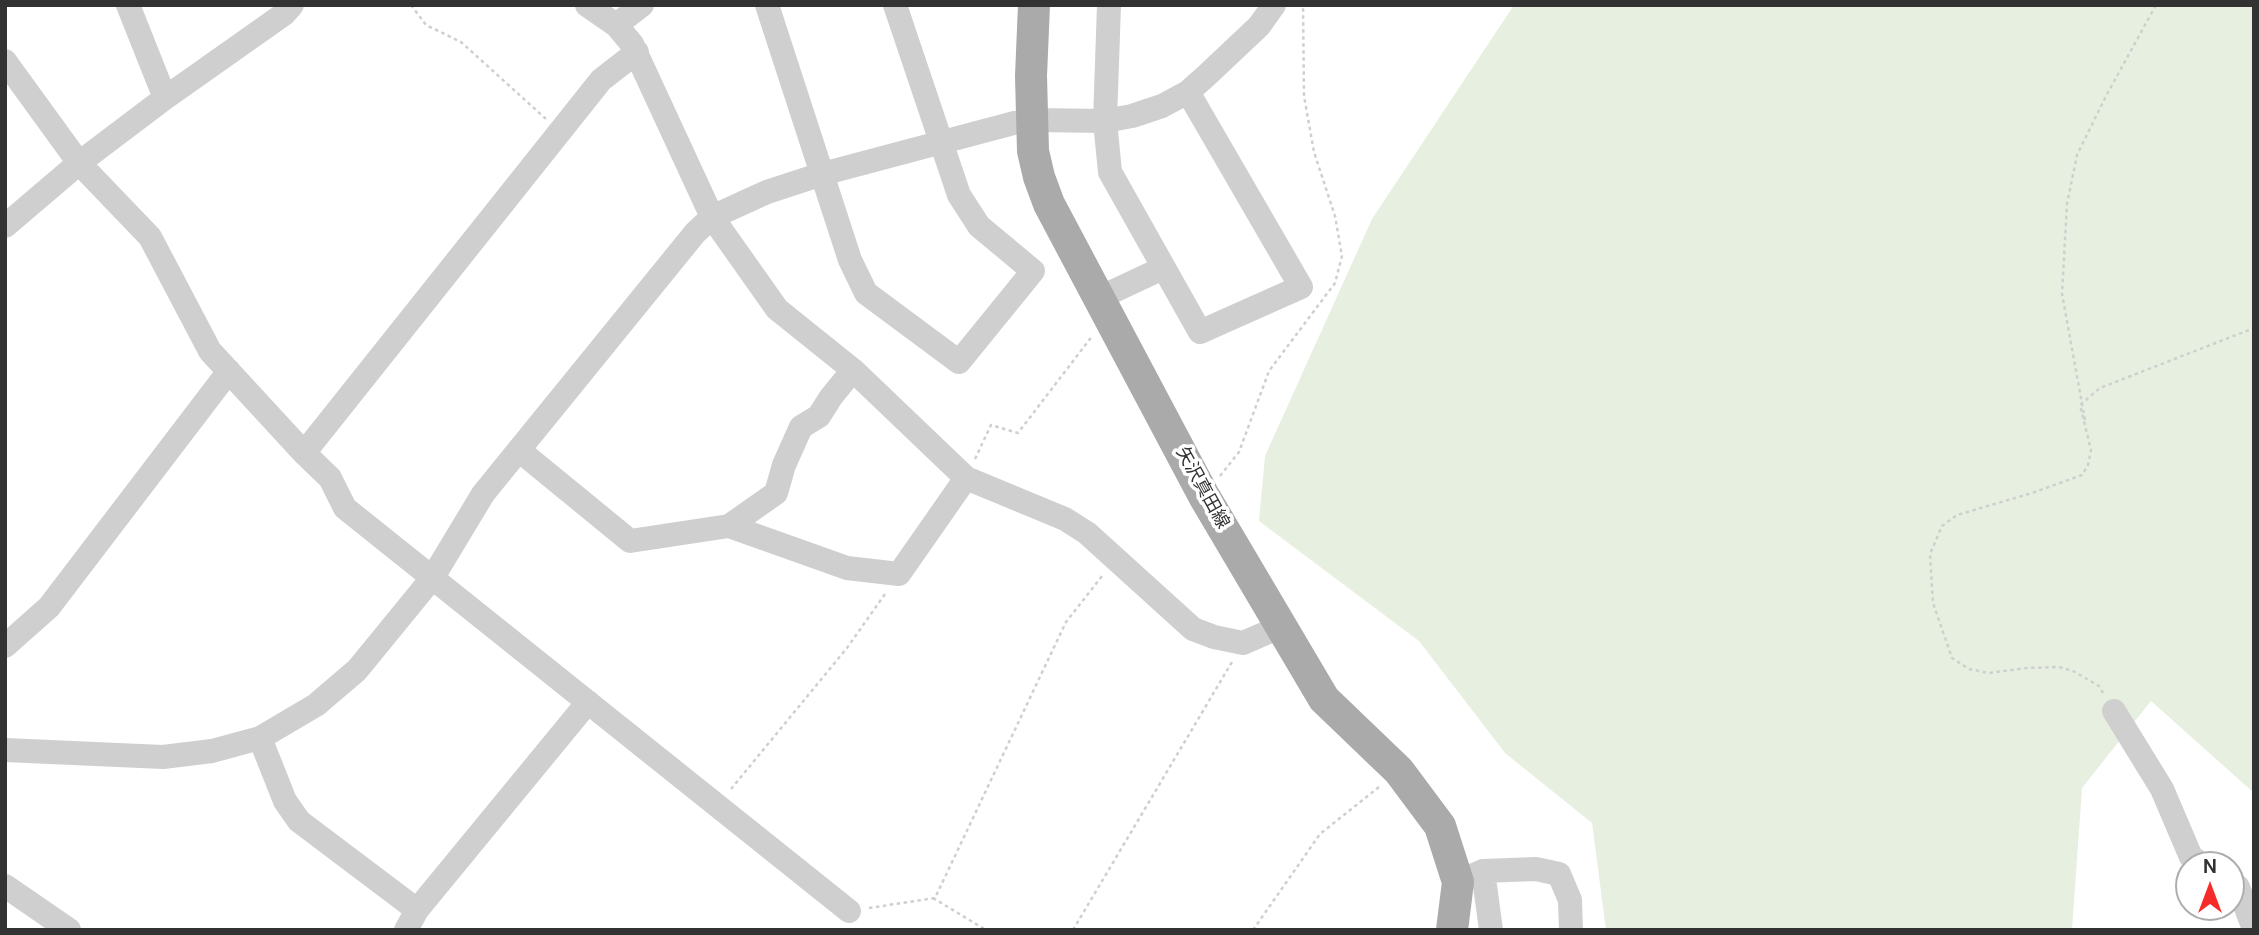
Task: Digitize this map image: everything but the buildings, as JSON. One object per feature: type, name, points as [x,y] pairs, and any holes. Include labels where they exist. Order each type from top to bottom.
[{"type":"main road","name":"矢沢真田線","points":[[1034,5],[1031,76],[1034,151],[1039,177],[1049,204],[1204,496],[1324,699],[1399,771],[1440,826],[1471,876],[1452,930]]},
{"type":"street","points":[[128,5],[165,98]]},
{"type":"street","points":[[7,219],[165,98],[284,15],[292,5]]},
{"type":"street","points":[[587,5],[616,25],[637,52],[712,217],[777,309],[853,370],[966,478],[1065,519],[1087,533],[1193,629],[1243,643],[1282,626]]},
{"type":"street","points":[[616,25],[642,5]]},
{"type":"street","points":[[767,5],[850,260],[866,293],[958,362],[1032,271],[979,226],[959,195],[895,5]]},
{"type":"street","points":[[1109,5],[1105,121],[1110,172],[1200,332],[1301,287],[1188,92]]},
{"type":"street","points":[[5,750],[163,757],[212,751],[260,738],[316,705],[357,670],[433,577],[483,494],[695,233],[712,217],[767,192],[822,174],[941,142],[1032,120],[1105,121],[1162,106],[1188,92],[1259,26],[1274,5]]},
{"type":"street","points":[[304,453],[601,80],[637,52]]},
{"type":"street","points":[[5,61],[79,163],[150,237],[210,351],[330,478],[345,508],[849,911]]},
{"type":"street","points":[[1104,307],[1163,268]]},
{"type":"street","points":[[520,451],[630,541],[729,526],[776,493],[784,465],[801,427],[819,416],[853,370]]},
{"type":"street","points":[[5,646],[49,607],[229,371]]},
{"type":"street","points":[[729,526],[847,568],[899,574],[966,478]]},
{"type":"street","points":[[260,738],[285,801],[299,821],[412,920],[588,702]]},
{"type":"street","points":[[2114,711],[2162,789],[2188,851]]},
{"type":"street","points":[[1491,930],[1471,876],[1536,869],[1559,874],[1570,900],[1571,930]]},
{"type":"street","points":[[5,886],[69,930]]},
{"type":"street","points":[[2245,905],[2254,929]]},
{"type":"path","points":[[411,5],[426,25],[461,42],[560,132]]},
{"type":"path","points":[[2114,711],[2099,686],[2073,671],[2059,667],[1989,673],[1969,669],[1952,658],[1933,603],[1930,554],[1942,526],[1958,515],[2082,475],[2088,465],[2091,450],[2062,293],[2067,204],[2077,155],[2156,5]]},
{"type":"path","points":[[966,478],[991,425],[1018,433],[1104,307]]},
{"type":"path","points":[[2091,450],[2080,405],[2100,388],[2254,328]]},
{"type":"path","points":[[933,898],[1066,622],[1084,596],[1116,560]]},
{"type":"path","points":[[718,806],[847,648],[899,574]]},
{"type":"path","points":[[1073,930],[1243,643]]},
{"type":"path","points":[[1253,930],[1320,834],[1399,771]]},
{"type":"path","points":[[849,911],[933,898],[986,930]]},
{"type":"green space","points":[[1514,5],[2254,5],[2254,793],[2151,701],[2082,788],[2072,930],[1606,930],[1592,823],[1505,753],[1419,641],[1259,521],[1265,456],[1372,219]]}]
